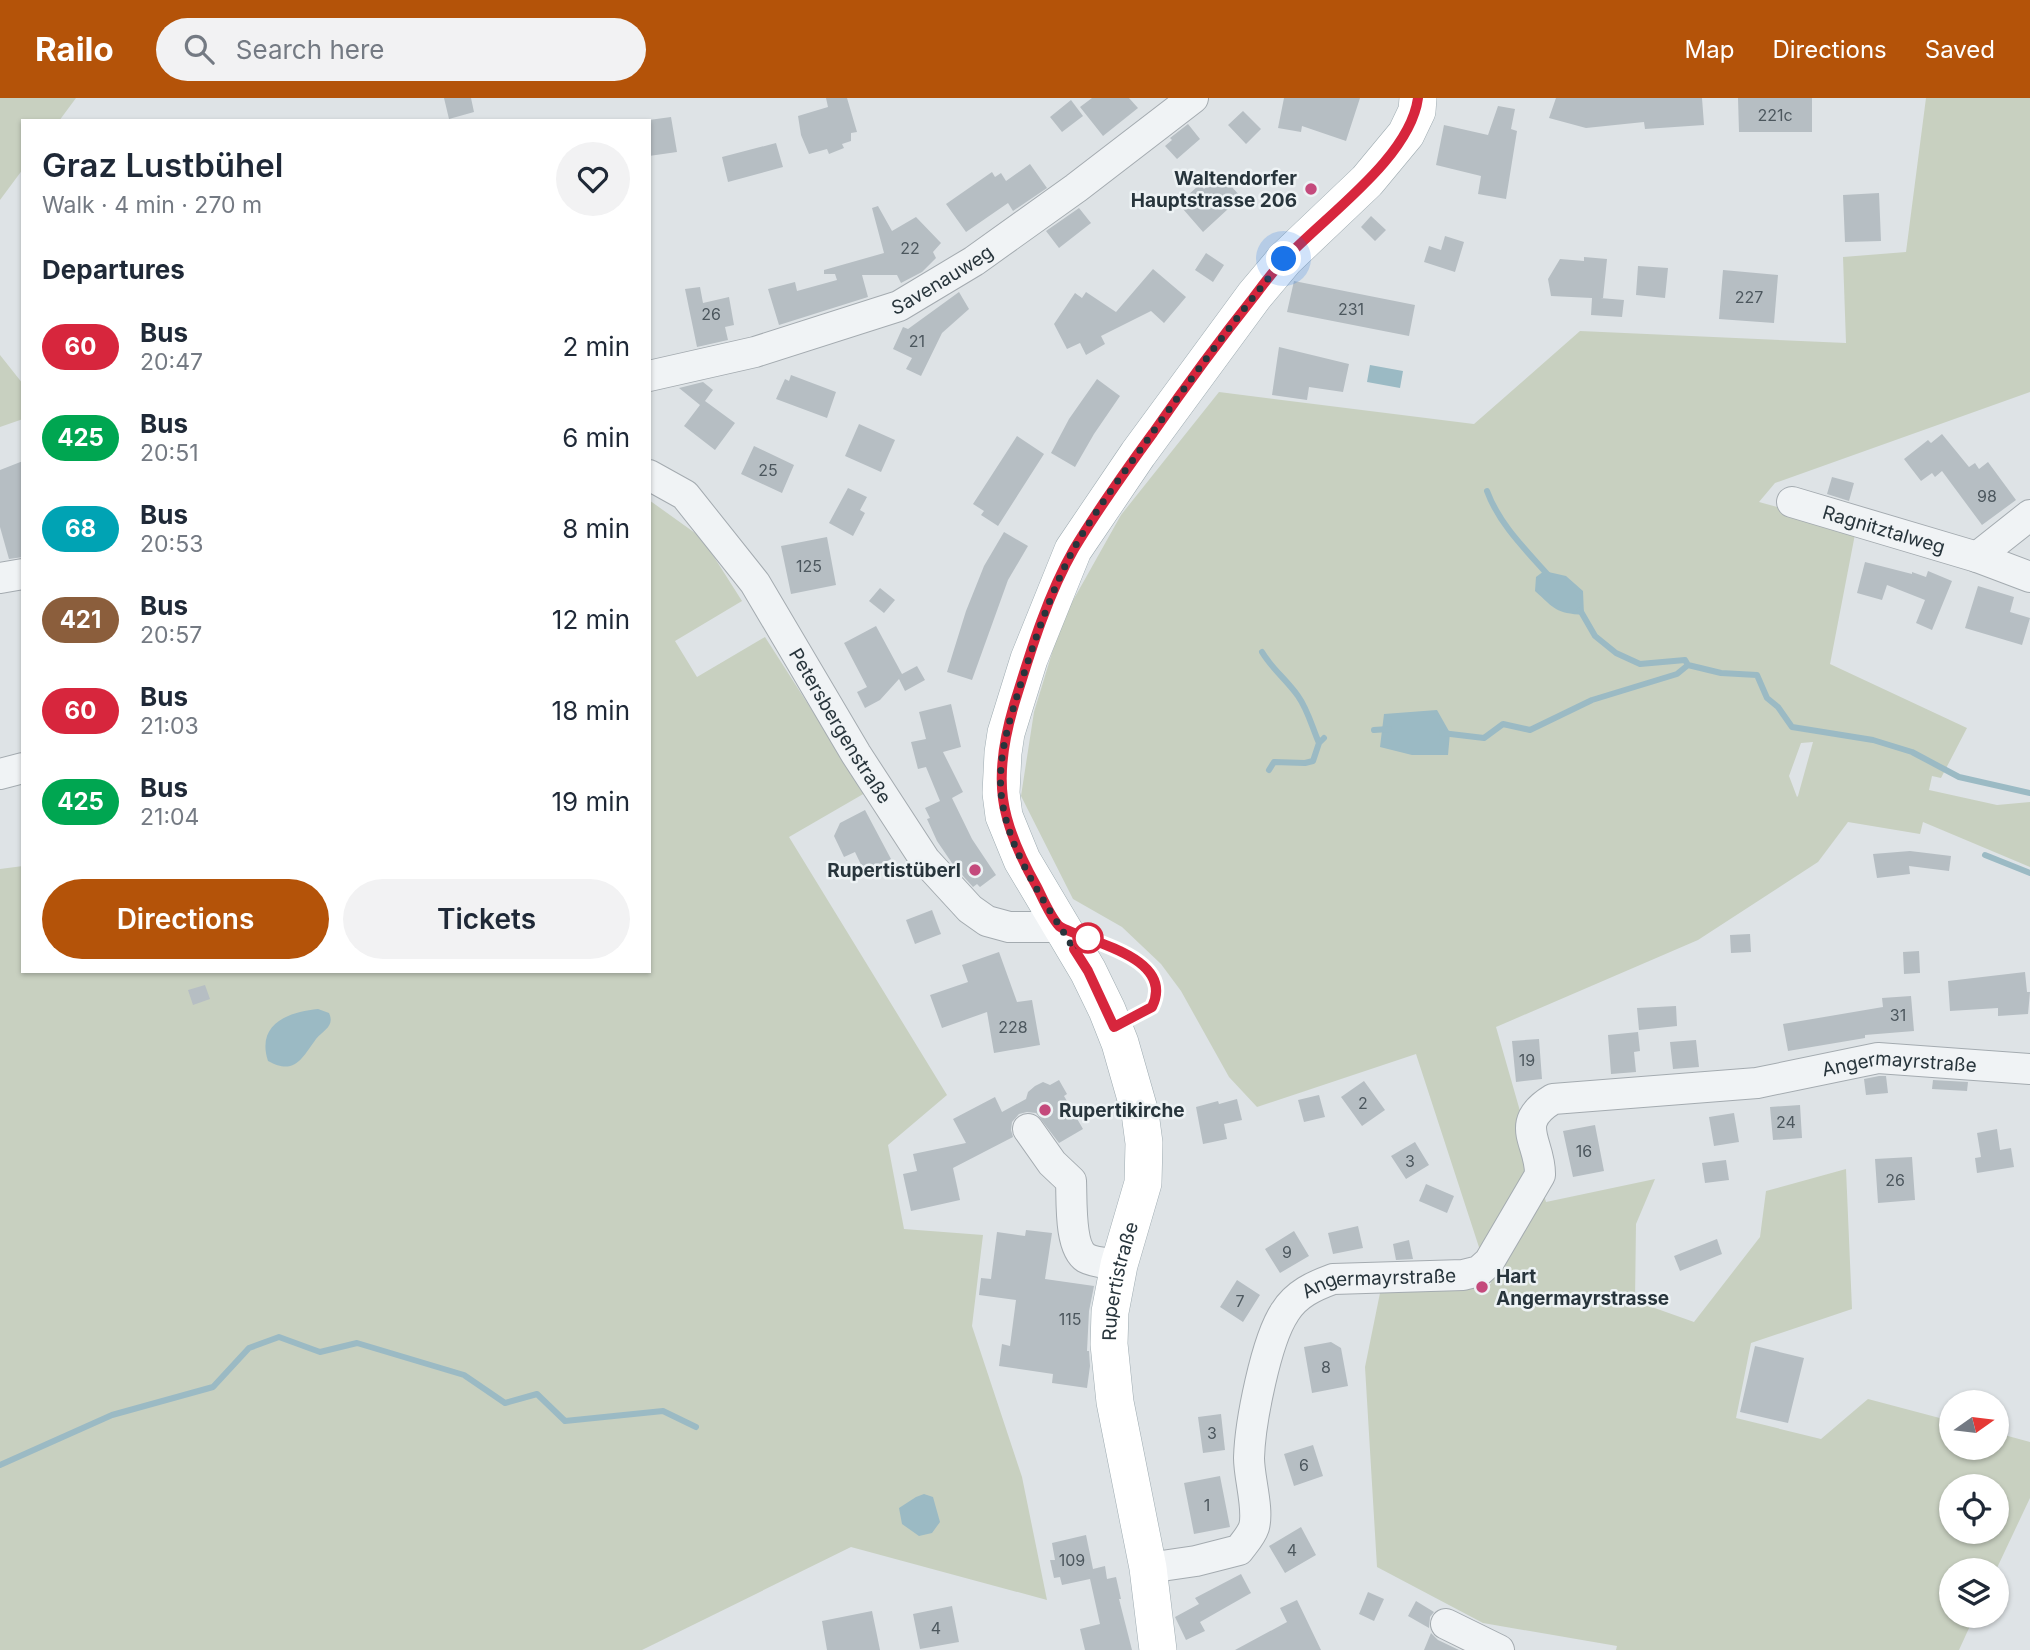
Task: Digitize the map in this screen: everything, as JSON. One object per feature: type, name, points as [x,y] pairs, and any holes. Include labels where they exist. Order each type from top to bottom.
[{"type":"main road","name":"Rupertistraße","points":[[1158,1650],[1148,1568],[1115,1402],[1109,1344],[1110,1312],[1119,1265],[1143,1182],[1144,1143],[1140,1113],[1121,1043],[1110,1018],[1088,971],[1022,860],[1004,816],[1001,772],[1006,733],[1029,659],[1073,550],[1212,351],[1284,259],[1367,181],[1390,155],[1406,134],[1417,111],[1418,98]]},
{"type":"street","name":"Savenauweg","points":[[651,376],[755,352],[898,306],[974,261],[1076,188],[1193,98]]},
{"type":"street","name":"Petersbergenstraße","points":[[651,476],[685,495],[755,583],[856,754],[925,860],[970,909],[988,921],[1009,927],[1060,927]]},
{"type":"street","name":"Ragnitztalweg","points":[[1792,502],[1977,557],[2030,577]]},
{"type":"street","points":[[1977,557],[2030,515]]},
{"type":"street","points":[[0,578],[21,574]]},
{"type":"street","points":[[0,774],[21,769]]},
{"type":"street","name":"Angermayrstraße","points":[[1148,1568],[1239,1550],[1254,1527],[1249,1456],[1254,1410],[1275,1331],[1285,1311],[1300,1295],[1333,1279],[1463,1275],[1479,1271],[1489,1262],[1540,1175],[1530,1126],[1541,1106],[1553,1099],[1757,1083],[1878,1058],[2030,1069]]},
{"type":"street","points":[[1028,1129],[1052,1163],[1071,1181],[1074,1240],[1082,1255],[1097,1262],[1119,1265]]},
{"type":"street","points":[[1446,1624],[1499,1650]]},
{"type":"green space","points":[[0,98],[76,98],[60,119],[21,119],[21,172],[0,200]]},
{"type":"green space","points":[[1926,98],[2030,98],[2030,392],[1775,483],[1759,502],[1856,529],[1830,664],[1967,728],[1941,778],[1932,776],[1929,790],[1997,805],[2030,802],[2030,867],[1923,822],[1920,834],[1848,822],[1818,862],[1698,940],[1496,1027],[1546,1202],[1655,1179],[1636,1224],[1635,1301],[1694,1322],[1760,1237],[1766,1191],[1846,1169],[1852,1309],[1751,1343],[1736,1418],[1821,1439],[1868,1399],[1939,1418],[1939,1460],[2009,1460],[2009,1436],[2030,1442],[2030,1498],[2009,1542],[2009,1474],[1939,1474],[1939,1544],[2008,1544],[2002,1558],[1939,1558],[1939,1628],[1969,1628],[1959,1650],[1616,1650],[1617,1646],[1483,1623],[1377,1567],[1365,1367],[1380,1293],[1491,1284],[1416,1054],[1257,1107],[1229,1077],[1181,991],[1161,964],[1122,927],[1073,899],[1021,796],[1034,712],[1062,620],[1121,515],[1219,392],[1474,424],[1580,331],[1846,343],[1843,257],[1906,252]],"holes":[[[1813,742],[1798,796],[1789,776],[1801,743]]]},
{"type":"green space","points":[[0,355],[21,381],[21,420],[0,427]]},
{"type":"green space","points":[[651,501],[702,538],[742,601],[675,641],[697,677],[765,637],[865,793],[789,837],[947,1095],[888,1145],[904,1229],[983,1235],[972,1326],[1022,1477],[1047,1600],[851,1547],[642,1650],[0,1650],[0,869],[21,866],[21,973],[651,973]]},
{"type":"water","points":[[1370,365],[1403,371],[1400,388],[1367,382]]},
{"type":"water","points":[[1544,571],[1566,576],[1583,591],[1584,615],[1556,609],[1535,591],[1536,577]]},
{"type":"water","points":[[1437,710],[1450,733],[1448,755],[1412,755],[1380,747],[1384,714]]},
{"type":"water","points":[[318,1009],[329,1013],[330,1025],[302,1058],[285,1067],[268,1061],[265,1048],[267,1038],[277,1022],[296,1013]]},
{"type":"water","points":[[924,1494],[933,1497],[940,1522],[932,1533],[919,1536],[902,1524],[899,1508]]},
{"type":"building","points":[[444,98],[471,98],[474,112],[449,119]]},
{"type":"building","points":[[826,98],[847,98],[857,132],[851,133],[851,141],[842,144],[844,148],[829,154],[827,149],[809,154],[801,135],[798,116],[828,107]]},
{"type":"building","points":[[1092,98],[1129,98],[1138,108],[1103,136],[1080,107]]},
{"type":"building","points":[[1284,98],[1360,98],[1346,141],[1302,126],[1301,132],[1278,128]]},
{"type":"building","points":[[1556,98],[1702,98],[1704,125],[1645,129],[1644,122],[1586,128],[1549,118]]},
{"type":"building","points":[[1738,98],[1812,98],[1812,132],[1739,132]]},
{"type":"building","points":[[1071,100],[1083,116],[1062,132],[1050,117]]},
{"type":"building","points":[[1498,106],[1515,109],[1511,129],[1517,131],[1506,199],[1478,194],[1481,176],[1436,165],[1444,125],[1488,135]]},
{"type":"building","points":[[1243,111],[1261,129],[1246,144],[1228,125]]},
{"type":"building","points":[[671,117],[677,152],[651,156],[651,120]]},
{"type":"building","points":[[1188,124],[1200,139],[1177,159],[1165,146],[1172,140],[1170,138]]},
{"type":"building","points":[[776,143],[783,167],[728,182],[722,157]]},
{"type":"building","points":[[1030,164],[1047,188],[1013,211],[1008,203],[966,232],[946,204],[992,172],[995,177],[1001,173],[1006,181]]},
{"type":"building","points":[[1220,174],[1241,197],[1203,232],[1183,209],[1189,203],[1185,198],[1200,184],[1204,189]]},
{"type":"building","points":[[1879,193],[1881,241],[1845,242],[1843,195]]},
{"type":"building","points":[[878,206],[892,231],[916,217],[941,243],[933,252],[936,258],[922,272],[901,283],[897,275],[862,275],[868,297],[779,325],[768,289],[795,282],[797,291],[837,280],[835,274],[824,274],[824,270],[884,253],[872,208]]},
{"type":"building","points":[[1079,208],[1091,223],[1059,248],[1046,231]]},
{"type":"building","points":[[1371,216],[1386,230],[1375,241],[1361,227]]},
{"type":"building","points":[[1445,236],[1464,242],[1455,272],[1424,262],[1429,246],[1441,250]]},
{"type":"building","points":[[1206,253],[1224,265],[1213,282],[1195,270]]},
{"type":"building","points":[[1584,257],[1607,259],[1603,298],[1600,298],[1624,300],[1622,317],[1591,315],[1592,298],[1551,296],[1548,279],[1560,259],[1584,261]]},
{"type":"building","points":[[1638,266],[1668,268],[1665,298],[1636,295]]},
{"type":"building","points":[[1153,269],[1186,297],[1164,323],[1151,311],[1101,336],[1105,344],[1086,355],[1080,343],[1067,349],[1054,324],[1075,293],[1082,298],[1086,292],[1116,312]]},
{"type":"building","points":[[1723,270],[1778,275],[1774,323],[1719,319]]},
{"type":"building","points":[[1294,281],[1415,305],[1409,336],[1287,312]]},
{"type":"building","points":[[700,287],[703,303],[729,297],[734,325],[725,327],[728,340],[697,347],[685,289]]},
{"type":"building","points":[[959,292],[969,309],[942,333],[921,376],[906,369],[912,358],[893,349],[903,327],[908,329]]},
{"type":"building","points":[[1279,347],[1349,364],[1343,392],[1309,387],[1307,400],[1272,395]]},
{"type":"building","points":[[791,375],[836,392],[827,418],[776,399],[785,379],[789,381]]},
{"type":"building","points":[[1097,379],[1120,396],[1075,467],[1051,453],[1069,419]]},
{"type":"building","points":[[703,382],[713,390],[705,401],[735,423],[715,450],[684,426],[700,405],[679,388]]},
{"type":"building","points":[[859,424],[895,440],[881,472],[845,456]]},
{"type":"building","points":[[1942,434],[1969,467],[1975,463],[1979,469],[1988,462],[2016,500],[1982,525],[1942,471],[1935,477],[1932,473],[1921,481],[1904,459],[1928,440],[1931,443]]},
{"type":"building","points":[[1017,436],[1044,454],[998,526],[981,515],[984,511],[973,504]]},
{"type":"building","points":[[754,446],[794,465],[782,493],[741,474]]},
{"type":"building","points":[[21,462],[21,557],[9,559],[0,527],[0,470]]},
{"type":"building","points":[[1832,477],[1854,483],[1849,501],[1827,494]]},
{"type":"building","points":[[848,488],[867,497],[860,510],[865,513],[853,536],[829,523]]},
{"type":"building","points":[[1004,532],[1028,546],[1008,580],[972,680],[947,672],[966,611],[984,566]]},
{"type":"building","points":[[827,537],[836,585],[791,594],[781,546]]},
{"type":"building","points":[[1865,562],[1926,577],[1928,571],[1952,581],[1932,630],[1916,623],[1925,600],[1887,585],[1882,600],[1857,593]]},
{"type":"building","points":[[1978,586],[2014,597],[2010,612],[2030,618],[2022,645],[1965,628]]},
{"type":"building","points":[[880,588],[895,600],[884,613],[869,601]]},
{"type":"building","points":[[876,626],[902,674],[917,666],[925,680],[905,691],[899,679],[880,700],[865,708],[857,692],[867,687],[844,643]]},
{"type":"building","points":[[951,704],[961,747],[943,752],[963,792],[952,798],[972,839],[996,875],[980,887],[977,884],[973,887],[937,841],[925,808],[940,801],[926,767],[918,769],[911,742],[926,739],[919,712]]},
{"type":"building","points":[[865,810],[891,859],[865,873],[855,852],[844,857],[834,836],[840,823]]},
{"type":"building","points":[[1910,851],[1951,856],[1949,871],[1909,866],[1910,874],[1877,878],[1873,854]]},
{"type":"building","points":[[932,910],[941,934],[915,944],[906,920]]},
{"type":"building","points":[[1750,934],[1751,952],[1731,953],[1730,935]]},
{"type":"building","points":[[1919,951],[1920,973],[1904,974],[1903,952]]},
{"type":"building","points":[[999,952],[1017,1002],[1032,1000],[1040,1045],[994,1053],[987,1012],[942,1028],[930,995],[968,982],[962,965]]},
{"type":"building","points":[[2025,972],[2027,992],[2030,992],[2028,1014],[1998,1016],[1998,1008],[1950,1011],[1948,981]]},
{"type":"building","points":[[205,985],[210,999],[193,1005],[188,990]]},
{"type":"building","points":[[1911,996],[1914,1031],[1865,1035],[1865,1038],[1788,1051],[1783,1024],[1883,1007],[1882,998]]},
{"type":"building","points":[[1676,1006],[1677,1026],[1639,1030],[1637,1008]]},
{"type":"building","points":[[1638,1032],[1640,1051],[1634,1052],[1636,1072],[1611,1074],[1608,1035]]},
{"type":"building","points":[[1539,1039],[1542,1079],[1516,1082],[1512,1041]]},
{"type":"building","points":[[1696,1040],[1699,1067],[1673,1069],[1670,1042]]},
{"type":"building","points":[[1886,1076],[1888,1093],[1866,1095],[1864,1079]]},
{"type":"building","points":[[1059,1080],[1067,1094],[1064,1096],[1083,1129],[1059,1143],[1036,1113],[1019,1114],[1012,1122],[1013,1137],[953,1168],[960,1200],[911,1211],[903,1174],[917,1171],[913,1154],[966,1143],[953,1119],[995,1097],[1002,1112],[1026,1099],[1028,1092],[1035,1086],[1043,1082],[1050,1085]]},
{"type":"building","points":[[1933,1080],[1968,1082],[1967,1091],[1932,1089]]},
{"type":"building","points":[[1364,1081],[1385,1110],[1362,1126],[1341,1097]]},
{"type":"building","points":[[1319,1095],[1325,1117],[1304,1122],[1298,1100]]},
{"type":"building","points":[[1237,1099],[1242,1120],[1224,1124],[1227,1139],[1203,1144],[1196,1107]]},
{"type":"building","points":[[1800,1105],[1802,1138],[1773,1140],[1770,1107]]},
{"type":"building","points":[[1734,1113],[1739,1142],[1714,1146],[1709,1117]]},
{"type":"building","points":[[1595,1125],[1604,1171],[1573,1177],[1563,1131]]},
{"type":"building","points":[[1997,1129],[2000,1150],[2011,1148],[2014,1167],[1977,1173],[1975,1158],[1981,1157],[1977,1133]]},
{"type":"building","points":[[1415,1142],[1429,1165],[1406,1179],[1391,1156]]},
{"type":"building","points":[[1912,1157],[1915,1200],[1878,1203],[1875,1159]]},
{"type":"building","points":[[1726,1160],[1729,1180],[1705,1183],[1702,1163]]},
{"type":"building","points":[[1426,1184],[1454,1196],[1447,1213],[1419,1201]]},
{"type":"building","points":[[1358,1226],[1363,1248],[1333,1254],[1328,1233]]},
{"type":"building","points":[[1026,1230],[1052,1233],[1045,1279],[1094,1286],[1089,1311],[1087,1351],[1090,1366],[1087,1388],[1052,1383],[1053,1374],[999,1366],[1002,1344],[1010,1346],[1016,1300],[979,1295],[981,1278],[991,1279],[997,1232],[1025,1236]]},
{"type":"building","points":[[1294,1231],[1309,1256],[1280,1273],[1265,1249]]},
{"type":"building","points":[[1717,1239],[1722,1254],[1680,1271],[1674,1256]]},
{"type":"building","points":[[1409,1240],[1413,1259],[1396,1260],[1393,1244]]},
{"type":"building","points":[[1237,1280],[1260,1295],[1243,1322],[1220,1307]]},
{"type":"building","points":[[1331,1342],[1341,1348],[1348,1386],[1312,1393],[1304,1347]]},
{"type":"building","points":[[1755,1346],[1804,1358],[1788,1423],[1740,1412]]},
{"type":"building","points":[[1221,1414],[1225,1450],[1203,1453],[1198,1417]]},
{"type":"building","points":[[1313,1445],[1323,1476],[1294,1486],[1284,1454]]},
{"type":"building","points":[[1220,1476],[1230,1527],[1194,1534],[1184,1483]]},
{"type":"building","points":[[1301,1527],[1316,1555],[1285,1573],[1269,1546]]},
{"type":"building","points":[[1086,1535],[1093,1569],[1105,1566],[1107,1579],[1116,1577],[1132,1650],[1085,1650],[1080,1629],[1100,1624],[1090,1579],[1062,1585],[1060,1577],[1054,1578],[1050,1560],[1055,1560],[1052,1543]]},
{"type":"building","points":[[1241,1574],[1251,1593],[1200,1622],[1205,1631],[1186,1640],[1175,1617],[1199,1604],[1195,1598]]},
{"type":"building","points":[[1368,1592],[1384,1599],[1374,1621],[1359,1614]]},
{"type":"building","points":[[1297,1600],[1321,1650],[1235,1650],[1287,1622],[1280,1608]]},
{"type":"building","points":[[1416,1601],[1434,1612],[1430,1617],[1429,1628],[1408,1616]]},
{"type":"building","points":[[952,1606],[959,1642],[920,1649],[913,1614]]},
{"type":"building","points":[[872,1611],[880,1650],[827,1650],[822,1621]]},
{"type":"building","points":[[1431,1633],[1438,1640],[1459,1650],[1424,1650]]},
{"type":"waterway","points":[[1487,491],[1506,526],[1549,576]]},
{"type":"waterway","points":[[1580,610],[1595,636],[1616,653],[1640,664],[1685,660],[1688,665]]},
{"type":"waterway","points":[[1262,652],[1301,701],[1319,743]]},
{"type":"waterway","points":[[1442,733],[1484,738],[1503,724],[1530,730],[1592,700],[1677,674],[1688,665],[1721,673],[1757,675],[1767,698],[1778,707],[1792,727],[1873,740],[1912,752],[1959,777],[2030,793]]},
{"type":"waterway","points":[[1374,730],[1389,729]]},
{"type":"waterway","points":[[1269,770],[1274,762],[1313,761],[1319,743],[1324,738]]},
{"type":"waterway","points":[[1985,855],[2030,873]]},
{"type":"waterway","points":[[0,1465],[112,1415],[213,1387],[249,1348],[279,1337],[320,1352],[357,1343],[464,1375],[505,1403],[537,1394],[565,1421],[663,1411],[696,1427]]},
{"type":"bus line","name":"60","points":[[1074,949],[1088,971],[1114,1027],[1152,1007],[1157,996],[1153,978],[1136,959],[1060,927],[1022,860],[1004,816],[1001,772],[1006,733],[1052,598],[1073,550],[1199,368],[1284,259],[1367,181],[1390,155],[1406,134],[1417,111],[1418,98]]},
{"type":"place","name":"Waltendorfer Hauptstrasse 206","points":[[1311,189]]},
{"type":"place","name":"Rupertistüberl","points":[[975,870]]},
{"type":"place","name":"Rupertikirche","points":[[1045,1110]]},
{"type":"place","name":"Hart Angermayrstrasse","points":[[1482,1287]]},
{"type":"route","points":[[1088,938],[1074,949],[1022,860],[1004,816],[1001,772],[1006,733],[1014,705],[1041,625],[1073,550],[1199,368],[1284,259]]}]
